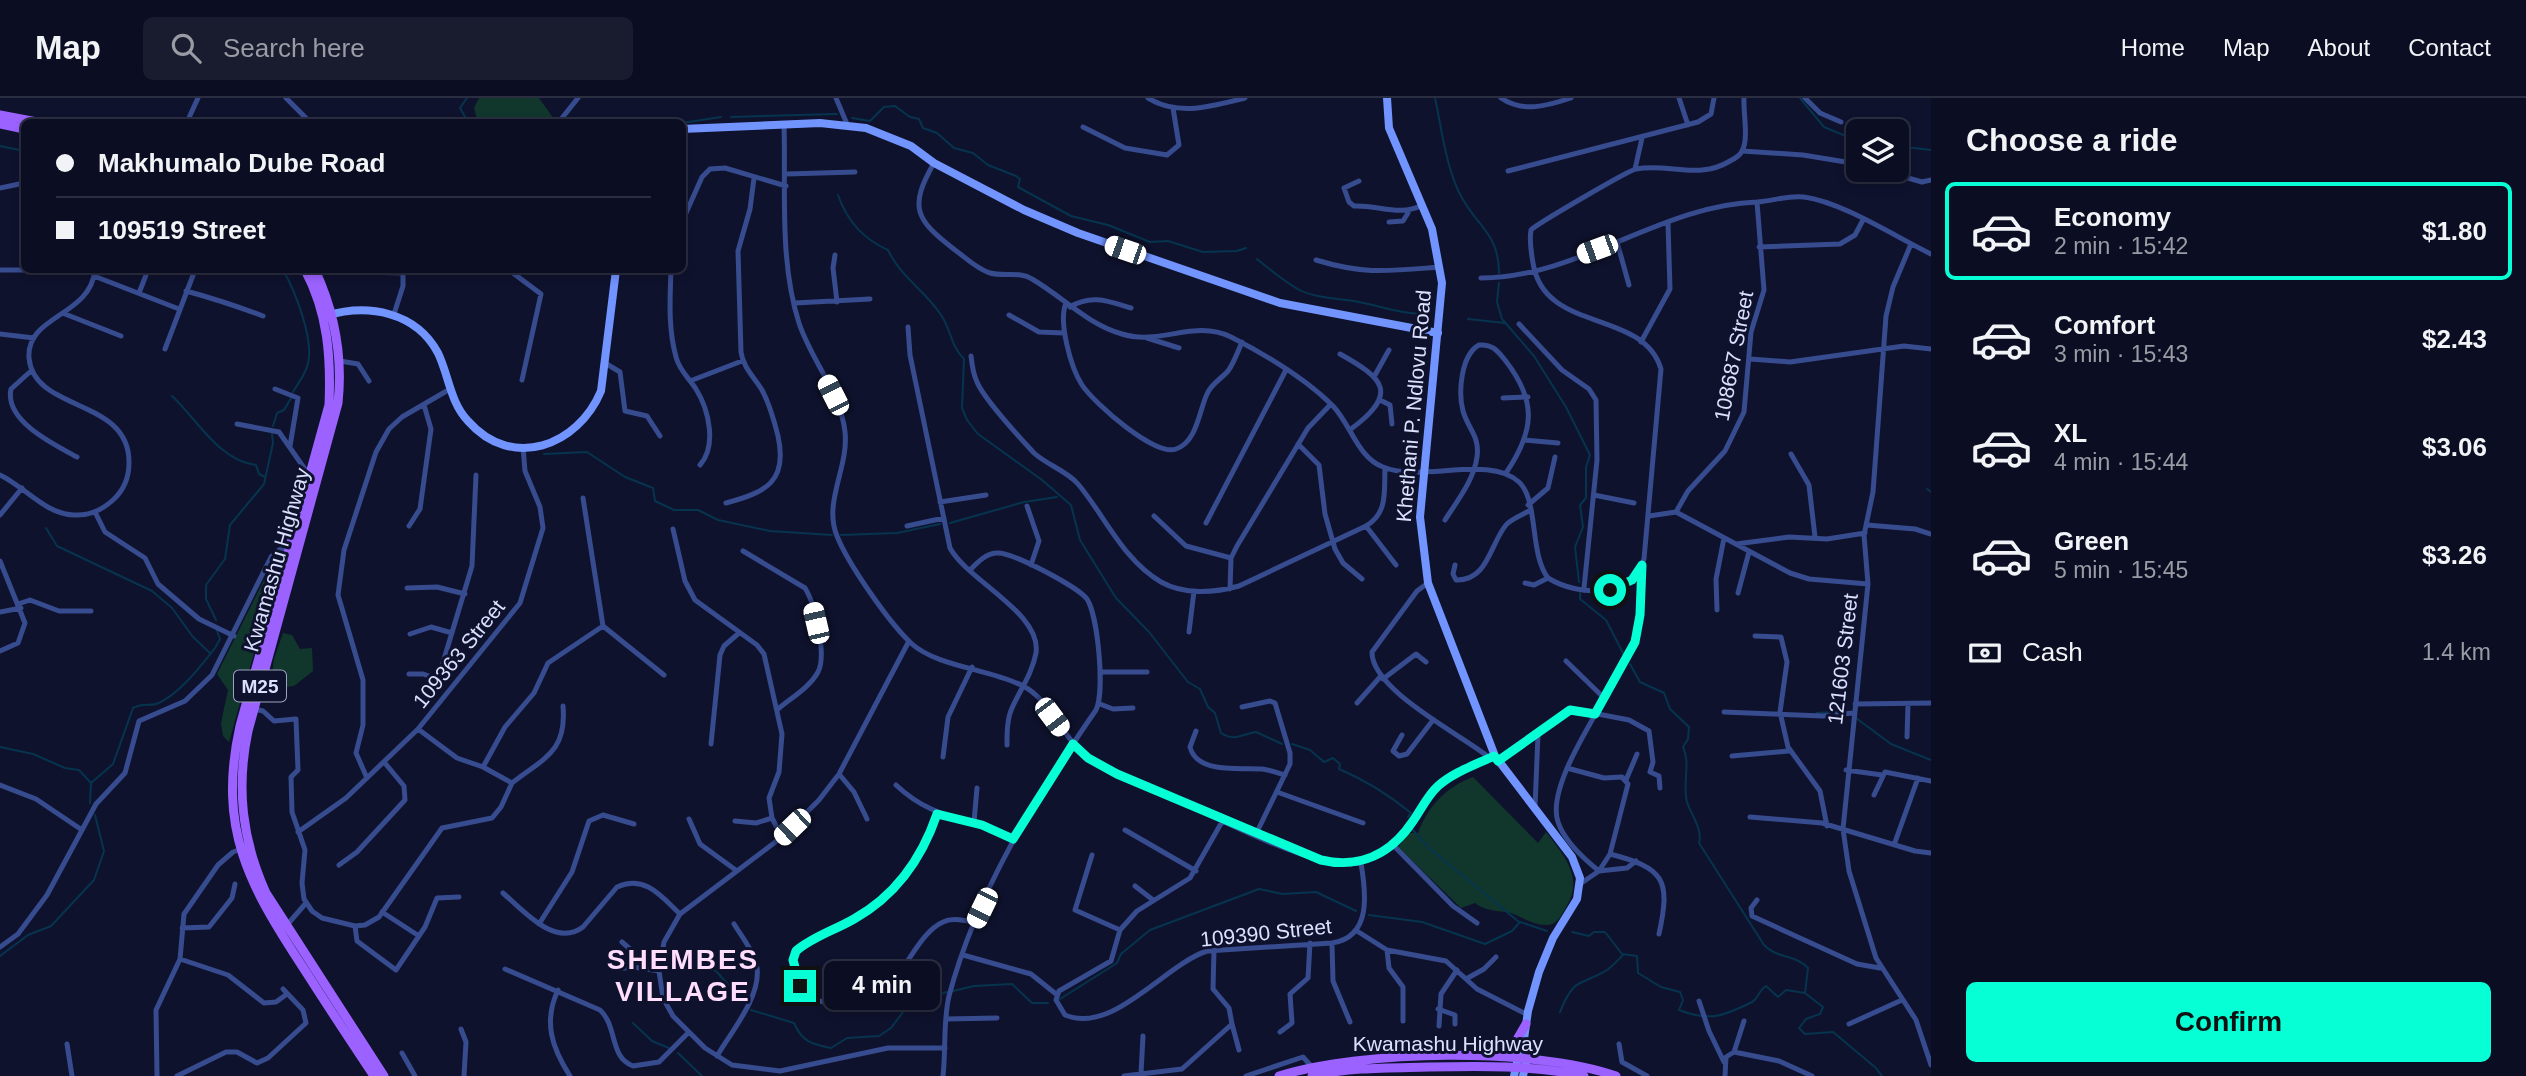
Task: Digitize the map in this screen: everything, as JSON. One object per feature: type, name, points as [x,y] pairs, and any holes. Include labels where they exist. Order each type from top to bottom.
[{"type":"main road","points":[[0,115],[21,119]]},
{"type":"main road","points":[[0,124],[21,128]]},
{"type":"main road","name":"Kwamashu Highway","points":[[244,848],[241,772],[295,547],[309,475],[329,405],[327,316],[306,273]]},
{"type":"main road","name":"Kwamashu Highway","points":[[316,273],[340,362],[334,424],[235,748],[233,813],[244,848],[282,928],[374,1076]]},
{"type":"main road","name":"Kwamashu Highway","points":[[282,928],[384,1076]]},
{"type":"main road","points":[[1486,1057],[1514,1043],[1527,1020]]},
{"type":"main road","name":"Kwamashu Highway","points":[[1312,1072],[1358,1060],[1486,1057],[1584,1076]]},
{"type":"main road","name":"Kwamashu Highway","points":[[1279,1076],[1370,1068],[1563,1063],[1616,1076]]},
{"type":"street","points":[[188,119],[198,98]]},
{"type":"street","points":[[286,98],[307,119]]},
{"type":"street","points":[[562,118],[578,98]]},
{"type":"street","points":[[836,98],[847,124]]},
{"type":"street","points":[[1148,98],[1173,108],[1204,107],[1245,98]]},
{"type":"street","name":"Khethani P. Ndlovu Road","points":[[1387,98],[1389,128],[1423,205],[1435,238],[1440,267],[1438,334],[1423,474],[1420,533],[1428,583],[1494,758],[1576,864],[1580,884]]},
{"type":"street","points":[[1501,98],[1509,104],[1529,107],[1571,98]]},
{"type":"street","points":[[1679,98],[1688,125]]},
{"type":"street","points":[[1508,171],[1688,125],[1711,114],[1714,98]]},
{"type":"street","points":[[1742,151],[1744,98]]},
{"type":"street","points":[[1805,98],[1820,113],[1841,122]]},
{"type":"street","points":[[1083,127],[1125,148],[1167,155],[1177,150],[1179,145],[1173,108]]},
{"type":"street","points":[[784,124],[788,267],[798,321],[833,395],[844,427],[845,450],[833,512],[837,536],[847,556],[909,641],[937,657],[1024,686],[1043,705],[1073,744],[1088,758],[1117,774],[1321,860],[1361,863],[1393,845],[1436,789],[1461,771],[1494,758],[1538,734],[1570,710],[1635,722],[1649,731],[1653,762],[1650,772],[1659,776],[1660,788]]},
{"type":"street","points":[[686,129],[847,124],[891,137],[934,163],[1057,226],[1266,298],[1331,314],[1438,334]]},
{"type":"street","points":[[1635,169],[1642,138]]},
{"type":"street","points":[[1636,861],[1627,868],[1599,871],[1578,851],[1558,822],[1557,809],[1567,768],[1635,642],[1640,615],[1642,565],[1662,375],[1656,358],[1641,342],[1562,307],[1538,284],[1530,234],[1534,225],[1598,191],[1624,172],[1635,169],[1703,172],[1720,167],[1742,151],[1803,155],[1846,162]]},
{"type":"street","points":[[934,163],[918,197],[927,227],[980,269],[997,275],[1029,277],[1068,305],[1122,334],[1179,348]]},
{"type":"street","points":[[686,214],[707,170],[725,168],[786,186]]},
{"type":"street","points":[[786,174],[855,172]]},
{"type":"street","points":[[726,503],[756,493],[772,482],[782,460],[770,407],[742,361],[738,251],[750,209],[754,177]]},
{"type":"street","points":[[1909,178],[1922,182],[1931,180]]},
{"type":"street","points":[[1359,181],[1344,188],[1349,202],[1354,206],[1369,205],[1408,213]]},
{"type":"street","points":[[0,188],[21,184]]},
{"type":"street","points":[[1481,278],[1512,278],[1534,272],[1717,205],[1809,198],[1863,220],[1931,254]]},
{"type":"street","name":"108687 Street","points":[[1676,512],[1688,491],[1719,459],[1738,428],[1746,402],[1751,332],[1764,290],[1757,202]]},
{"type":"street","points":[[1389,222],[1403,220],[1408,213],[1423,205]]},
{"type":"street","points":[[1759,247],[1840,244],[1854,235],[1863,220]]},
{"type":"street","points":[[1641,342],[1670,289],[1668,223]]},
{"type":"street","points":[[1617,242],[1629,285]]},
{"type":"street","name":"121603 Street","points":[[1911,244],[1891,294],[1883,348],[1874,492],[1865,533],[1868,584],[1846,770],[1843,829],[1849,871],[1880,968],[1920,1029],[1931,1065]]},
{"type":"street","points":[[835,255],[836,302]]},
{"type":"street","points":[[1316,260],[1352,271],[1440,267]]},
{"type":"street","points":[[0,270],[21,270]]},
{"type":"street","points":[[0,475],[59,512],[77,515],[95,512],[111,502],[124,486],[129,459],[125,442],[109,421],[46,387],[32,370],[29,356],[34,338],[47,323],[65,314],[84,297],[94,273],[179,309]]},
{"type":"street","points":[[139,293],[147,273]]},
{"type":"street","points":[[165,349],[194,273]]},
{"type":"street","points":[[394,314],[403,286],[403,273]]},
{"type":"street","points":[[513,273],[541,294],[522,380]]},
{"type":"street","points":[[327,316],[367,311],[394,314],[413,324],[433,346],[458,408],[480,433],[505,444],[523,447],[553,443],[586,419],[601,391],[616,273]]},
{"type":"street","points":[[671,273],[670,334],[678,365],[699,396],[710,436],[710,450],[700,466]]},
{"type":"street","points":[[186,291],[230,306],[249,309],[262,316]]},
{"type":"street","points":[[1131,308],[1096,298],[1068,305],[1062,313],[1064,333],[1086,391],[1135,433],[1165,450],[1178,449],[1189,438],[1207,394],[1231,366],[1242,342]]},
{"type":"street","points":[[795,303],[870,299]]},
{"type":"street","points":[[65,314],[121,336]]},
{"type":"street","points":[[1009,315],[1039,332],[1064,333]]},
{"type":"street","points":[[1519,324],[1562,370],[1589,389],[1596,400],[1594,495],[1584,588]]},
{"type":"street","points":[[908,327],[910,355],[950,548],[970,570],[1023,617],[1034,634],[1036,652],[1024,686],[1011,710],[1007,745]]},
{"type":"street","points":[[1147,338],[1199,328],[1217,330],[1242,342],[1286,370],[1331,404],[1351,429],[1367,457],[1385,469],[1423,474],[1475,470],[1506,473],[1521,484],[1529,508],[1540,564],[1548,578]]},
{"type":"street","points":[[0,334],[34,338]]},
{"type":"street","points":[[1445,520],[1475,470],[1477,436],[1463,404],[1468,353],[1479,345],[1496,349],[1522,383],[1528,397],[1524,440],[1506,473]]},
{"type":"street","points":[[1749,359],[1801,361],[1904,346],[1931,349]]},
{"type":"street","points":[[1375,375],[1389,350]]},
{"type":"street","points":[[1340,354],[1375,375],[1381,390],[1380,400],[1370,414],[1351,429]]},
{"type":"street","points":[[971,356],[974,374],[981,390],[1034,453],[1078,484],[1119,542],[1162,583],[1194,592],[1230,589],[1377,520],[1383,508],[1385,469]]},
{"type":"street","points":[[690,382],[742,361]]},
{"type":"street","points":[[340,362],[358,363],[369,381]]},
{"type":"street","points":[[604,363],[620,372],[625,411],[647,415],[660,436]]},
{"type":"street","points":[[32,370],[11,389],[12,401],[36,435],[77,457]]},
{"type":"street","points":[[1206,523],[1286,370]]},
{"type":"street","points":[[275,389],[298,398],[290,446]]},
{"type":"street","points":[[367,778],[356,753],[363,724],[363,680],[339,602],[338,586],[345,546],[376,452],[393,424],[450,389]]},
{"type":"street","points":[[1503,398],[1528,397]]},
{"type":"street","points":[[1380,400],[1390,405],[1392,424]]},
{"type":"street","points":[[1230,589],[1231,558],[1298,444],[1331,404]]},
{"type":"street","points":[[409,526],[420,509],[431,429],[424,405]]},
{"type":"street","points":[[237,424],[275,429],[309,475]]},
{"type":"street","points":[[1524,440],[1558,443]]},
{"type":"street","points":[[1298,444],[1319,465],[1325,514],[1341,561],[1362,579]]},
{"type":"street","name":"109363 Street","points":[[298,832],[332,810],[418,729],[520,603],[540,543],[542,516],[525,471],[523,447]]},
{"type":"street","points":[[1791,454],[1809,485],[1815,537]]},
{"type":"street","points":[[1455,565],[1453,574],[1456,580],[1471,576],[1492,555],[1506,525],[1529,508],[1548,488],[1555,457]]},
{"type":"street","points":[[438,679],[465,594],[475,548],[475,475]]},
{"type":"street","points":[[0,515],[22,488]]},
{"type":"street","points":[[940,502],[986,495]]},
{"type":"street","points":[[1594,495],[1634,503]]},
{"type":"street","points":[[583,498],[603,626],[664,675]]},
{"type":"street","points":[[1027,506],[1039,541],[1031,565]]},
{"type":"street","points":[[95,512],[105,532],[142,555],[158,583],[199,619],[234,636]]},
{"type":"street","points":[[1649,516],[1676,512],[1801,577],[1868,584]]},
{"type":"street","points":[[1154,516],[1185,546],[1231,558]]},
{"type":"street","points":[[907,526],[944,518]]},
{"type":"street","points":[[1867,525],[1915,529],[1931,534]]},
{"type":"street","points":[[1366,526],[1396,565]]},
{"type":"street","points":[[673,529],[688,590],[700,605],[758,645],[764,654],[778,709],[782,746],[779,772],[769,798],[772,818],[782,837]]},
{"type":"street","points":[[1736,544],[1865,533]]},
{"type":"street","points":[[1717,610],[1716,579],[1724,538]]},
{"type":"street","points":[[0,947],[18,934],[47,895],[101,798],[127,769],[139,721],[186,700],[212,675],[274,554],[295,547]]},
{"type":"street","points":[[743,551],[805,588],[816,623],[821,653],[819,670],[812,680],[778,709]]},
{"type":"street","points":[[1738,593],[1749,552]]},
{"type":"street","points":[[943,1076],[949,997],[975,922],[1013,839],[1100,704],[1100,672],[1087,599],[1007,553],[994,553],[981,559],[970,570]]},
{"type":"street","points":[[0,561],[25,623],[23,636],[15,645],[0,651]]},
{"type":"street","points":[[1525,583],[1534,584],[1548,578],[1584,588],[1602,590],[1622,587],[1637,575],[1642,565]]},
{"type":"street","points":[[1428,583],[1419,589],[1372,652],[1374,666],[1382,678],[1433,720],[1494,758]]},
{"type":"street","points":[[407,588],[437,587],[465,594]]},
{"type":"street","points":[[1189,632],[1194,592]]},
{"type":"street","points":[[0,612],[30,600],[59,611],[91,611]]},
{"type":"street","points":[[483,767],[505,727],[534,693],[546,665],[603,626]]},
{"type":"street","points":[[410,634],[431,627],[452,633]]},
{"type":"street","points":[[711,744],[720,655],[739,633]]},
{"type":"street","points":[[1755,636],[1781,637],[1786,652],[1782,715],[1790,751],[1820,791],[1827,826]]},
{"type":"street","points":[[909,641],[839,774],[819,800],[782,837],[680,914],[664,942],[659,971],[666,1004],[688,1033],[717,1056],[744,1068],[780,1071],[888,1048],[945,1048]]},
{"type":"street","points":[[1357,703],[1382,678],[1416,653],[1426,662]]},
{"type":"street","points":[[1566,661],[1603,697]]},
{"type":"street","points":[[943,757],[947,722],[972,667]]},
{"type":"street","points":[[1100,672],[1147,672]]},
{"type":"street","points":[[410,674],[423,674],[438,679],[448,692]]},
{"type":"street","points":[[1242,707],[1270,701],[1277,706],[1290,757],[1285,775],[1256,834]]},
{"type":"street","points":[[1854,704],[1931,703]]},
{"type":"street","points":[[1100,704],[1113,709],[1133,708]]},
{"type":"street","points":[[1907,737],[1908,704]]},
{"type":"street","points":[[254,709],[263,711],[274,721],[296,719],[298,770],[291,777],[292,812],[304,850],[302,889],[306,903],[321,918],[355,926],[370,923],[382,912],[425,856],[439,831],[454,823],[492,818],[501,807],[512,783],[559,745],[563,735],[563,706]]},
{"type":"street","points":[[1724,712],[1823,716],[1853,713]]},
{"type":"street","points":[[1402,736],[1393,751],[1399,756],[1407,754],[1433,720]]},
{"type":"street","points":[[418,729],[457,758],[483,767],[512,783]]},
{"type":"street","points":[[1196,732],[1190,747],[1197,757],[1228,770],[1261,769],[1285,775]]},
{"type":"street","points":[[1534,809],[1538,734]]},
{"type":"street","points":[[1732,756],[1755,751],[1790,751]]},
{"type":"street","points":[[1521,1065],[1527,1020],[1539,972],[1553,938],[1577,899],[1580,884],[1599,871],[1609,854],[1625,798],[1626,779],[1637,754]]},
{"type":"street","points":[[339,865],[357,852],[405,800],[404,786],[384,762]]},
{"type":"street","points":[[1567,768],[1626,779]]},
{"type":"street","points":[[1846,770],[1882,775],[1888,772],[1931,781]]},
{"type":"street","points":[[839,774],[854,792],[867,819]]},
{"type":"street","points":[[1874,795],[1882,775]]},
{"type":"street","points":[[1894,845],[1918,778]]},
{"type":"street","points":[[0,785],[28,794],[82,830]]},
{"type":"street","points":[[896,785],[912,800],[937,814],[974,822],[1013,839]]},
{"type":"street","points":[[974,822],[977,788]]},
{"type":"street","points":[[1277,792],[1363,823]]},
{"type":"street","points":[[937,814],[924,850],[901,880],[862,914],[796,951],[793,960],[798,981],[819,1003],[836,1004],[890,981],[941,923],[954,920],[975,922]]},
{"type":"street","points":[[539,923],[572,872],[589,821],[606,816],[634,824]]},
{"type":"street","points":[[1749,817],[1813,821],[1931,853]]},
{"type":"street","points":[[735,821],[755,823],[772,818]]},
{"type":"street","points":[[689,819],[700,844],[737,871]]},
{"type":"street","points":[[1056,994],[1111,961],[1119,930],[1153,900],[1184,883],[1196,871],[1223,820]]},
{"type":"street","points":[[1125,830],[1196,871]]},
{"type":"street","points":[[1393,845],[1453,906],[1477,923]]},
{"type":"street","points":[[158,1076],[156,1010],[180,959],[184,914],[195,895],[223,860],[244,848]]},
{"type":"street","points":[[1609,854],[1636,861],[1661,880],[1665,888],[1659,934]]},
{"type":"street","points":[[1093,855],[1075,910],[1119,930]]},
{"type":"street","name":"109390 Street","points":[[963,955],[1031,974],[1056,994],[1059,1009],[1071,1017],[1087,1018],[1104,1014],[1138,995],[1190,958],[1214,950],[1332,943],[1357,931],[1363,916],[1365,893],[1361,863]]},
{"type":"street","points":[[503,893],[539,923],[560,935],[576,933],[617,887],[633,882],[649,886],[680,914]]},
{"type":"street","points":[[182,928],[209,927],[232,898],[235,884]]},
{"type":"street","points":[[1135,886],[1153,900]]},
{"type":"street","points":[[355,926],[357,941],[397,969],[419,936],[437,898],[459,897]]},
{"type":"street","points":[[1757,900],[1751,908],[1752,916],[1857,964],[1880,968]]},
{"type":"street","points":[[282,928],[306,903]]},
{"type":"street","points":[[382,912],[419,936]]},
{"type":"street","points":[[717,1056],[744,1011],[756,983],[755,961],[734,924]]},
{"type":"street","points":[[1357,931],[1387,950],[1447,961],[1466,979],[1527,1020]]},
{"type":"street","points":[[622,942],[630,950],[633,967]]},
{"type":"street","points":[[1280,1032],[1292,1023],[1290,994],[1308,978],[1310,943]]},
{"type":"street","points":[[1332,943],[1333,981],[1350,1021]]},
{"type":"street","points":[[1214,950],[1213,989],[1229,1008],[1239,1050]]},
{"type":"street","points":[[1387,950],[1389,968],[1403,987],[1403,1021]]},
{"type":"street","points":[[1466,979],[1484,969],[1496,957]]},
{"type":"street","points":[[177,1076],[226,1052],[237,1052],[257,1063],[268,1058],[306,1023],[303,1010],[285,992],[276,1002],[264,1003],[228,975],[180,959]]},
{"type":"street","points":[[617,969],[633,967],[659,971]]},
{"type":"street","points":[[505,969],[586,1002],[605,1015],[618,1055],[633,1066],[659,1062],[688,1033]]},
{"type":"street","points":[[1439,1026],[1438,1009],[1445,986],[1457,970]]},
{"type":"street","points":[[558,990],[550,1011],[550,1026],[560,1060],[570,1076]]},
{"type":"street","points":[[1849,1024],[1902,1000]]},
{"type":"street","points":[[1699,1001],[1724,1062],[1725,1076]]},
{"type":"street","points":[[1438,1009],[1455,1015],[1455,1024]]},
{"type":"street","points":[[946,1019],[997,1018]]},
{"type":"street","points":[[1724,1062],[1734,1052],[1744,1021]]},
{"type":"street","points":[[1124,1076],[1182,1069],[1232,1024]]},
{"type":"street","points":[[461,1030],[466,1042],[464,1076]]},
{"type":"street","points":[[1141,1073],[1143,1036]]},
{"type":"street","points":[[67,1044],[72,1076]]},
{"type":"street","points":[[1619,1044],[1622,1062],[1647,1076]]},
{"type":"street","points":[[1734,1052],[1779,1061],[1812,1076]]},
{"type":"street","points":[[402,1053],[415,1076]]},
{"type":"street","points":[[1246,1076],[1303,1057],[1312,1072]]},
{"type":"green space","points":[[479,98],[539,98],[554,119],[477,119],[474,108]]},
{"type":"green space","points":[[282,554],[229,742],[223,736],[221,723],[228,690],[217,674],[275,558]]},
{"type":"green space","points":[[283,633],[292,635],[300,649],[312,648],[313,671],[294,686],[270,689],[274,659]]},
{"type":"green space","points":[[1473,777],[1538,843],[1546,832],[1566,859],[1573,878],[1571,898],[1553,924],[1536,924],[1511,913],[1488,909],[1475,903],[1461,908],[1398,847],[1409,833],[1418,833],[1427,814],[1446,792]]},
{"type":"waterway","points":[[466,119],[460,108],[467,98]]},
{"type":"waterway","points":[[1435,98],[1452,175],[1468,208],[1492,240],[1499,273]]},
{"type":"waterway","points":[[1800,98],[1824,127],[1846,136]]},
{"type":"waterway","points":[[852,118],[870,121],[884,107],[895,106],[910,117],[919,119],[923,128],[937,133],[954,148],[973,153],[988,165],[1016,176],[1020,179],[1018,187],[1071,216],[1108,225],[1150,242],[1168,241],[1203,252],[1237,251],[1246,248]]},
{"type":"waterway","points":[[731,117],[837,114]]},
{"type":"waterway","points":[[686,122],[721,117]]},
{"type":"waterway","points":[[0,146],[21,150]]},
{"type":"waterway","points":[[1909,147],[1931,150]]},
{"type":"waterway","points":[[838,195],[857,228],[888,250],[893,260],[935,306],[944,320],[956,349],[964,359],[962,408],[978,434],[1042,480],[1071,505],[1080,540],[1116,598],[1149,632],[1188,682],[1200,689],[1208,707],[1215,713],[1221,733],[1235,737],[1256,732],[1282,744]]},
{"type":"waterway","points":[[1257,259],[1291,285],[1309,294],[1405,313],[1423,314]]},
{"type":"waterway","points":[[284,273],[298,302],[306,329],[309,353],[304,375],[293,392]]},
{"type":"waterway","points":[[1499,283],[1497,302],[1502,319],[1534,356],[1566,407],[1590,455],[1586,467],[1586,498],[1580,505],[1583,527],[1575,547],[1579,582]]},
{"type":"waterway","points":[[1468,319],[1505,323]]},
{"type":"waterway","points":[[172,396],[220,447],[231,456],[256,465],[259,474],[265,477]]},
{"type":"waterway","points":[[273,426],[277,413],[284,410],[291,398]]},
{"type":"waterway","points":[[216,620],[206,599],[206,585],[225,559],[230,525],[264,484],[273,443],[272,434]]},
{"type":"waterway","points":[[544,454],[587,452],[625,477],[653,488],[655,501],[674,510],[698,510],[718,520],[770,531],[832,535]]},
{"type":"waterway","points":[[1927,489],[1931,492]]},
{"type":"waterway","points":[[950,523],[1024,502],[1057,497]]},
{"type":"waterway","points":[[841,535],[897,533],[940,524]]},
{"type":"waterway","points":[[46,528],[57,546],[152,591],[172,608],[193,637],[210,653]]},
{"type":"waterway","points":[[1580,593],[1580,599],[1606,620],[1624,655]]},
{"type":"waterway","points":[[91,783],[113,764],[133,708],[159,703],[182,686],[215,648],[220,639],[216,628]]},
{"type":"waterway","points":[[1630,664],[1640,682],[1664,693],[1670,709],[1689,727],[1688,739],[1683,747],[1686,760],[1686,795],[1698,827],[1699,843],[1764,945],[1808,968],[1805,993]]},
{"type":"waterway","points":[[1817,713],[1844,711]]},
{"type":"waterway","points":[[1856,718],[1891,744],[1931,760]]},
{"type":"waterway","points":[[1292,744],[1310,750],[1324,762],[1333,758],[1340,764],[1339,769],[1376,788],[1411,813],[1408,817]]},
{"type":"waterway","points":[[0,747],[33,754],[65,768],[79,770],[91,783],[90,803]]},
{"type":"waterway","points":[[0,956],[28,935],[51,926],[94,880],[104,851],[95,815]]},
{"type":"waterway","points":[[1413,830],[1429,848],[1519,922]]},
{"type":"waterway","points":[[1060,999],[1117,963],[1121,954],[1150,930],[1259,889],[1282,894],[1316,892],[1356,911]]},
{"type":"waterway","points":[[1369,915],[1422,922],[1485,944],[1512,931],[1520,922],[1547,931]]},
{"type":"waterway","points":[[1572,932],[1589,936],[1594,932],[1605,932],[1622,954],[1637,956],[1638,973],[1661,987],[1680,992],[1683,1000],[1679,1010],[1690,1014],[1717,1016],[1733,1011],[1754,1001],[1766,986],[1778,997],[1786,990],[1805,993],[1823,1007],[1820,1014],[1806,1019],[1799,1028],[1805,1034],[1833,1032],[1882,1076]]},
{"type":"waterway","points":[[685,952],[717,972],[741,999]]},
{"type":"waterway","points":[[1560,1012],[1574,987],[1607,970],[1624,954]]},
{"type":"waterway","points":[[953,991],[974,986],[1012,984],[1032,1003],[1048,1003]]},
{"type":"waterway","points":[[751,1010],[794,1023],[808,1041],[831,1048],[847,1038],[879,1036],[891,1028],[909,1004],[947,992]]},
{"type":"waterway","points":[[633,1023],[652,1041],[669,1048]]},
{"type":"waterway","points":[[678,1053],[702,1076]]},
{"type":"district","name":"SHEMBES VILLAGE","points":[[683,975]]},
{"type":"route","points":[[800,986],[793,960],[796,951],[862,914],[901,880],[924,850],[937,814],[982,825],[1013,839],[1073,744],[1095,763],[1117,774],[1321,860],[1351,864],[1377,856],[1403,835],[1426,800],[1446,780],[1494,756],[1498,761],[1570,710],[1595,714],[1635,642],[1640,615],[1642,565],[1632,580],[1622,587],[1610,590]]}]
